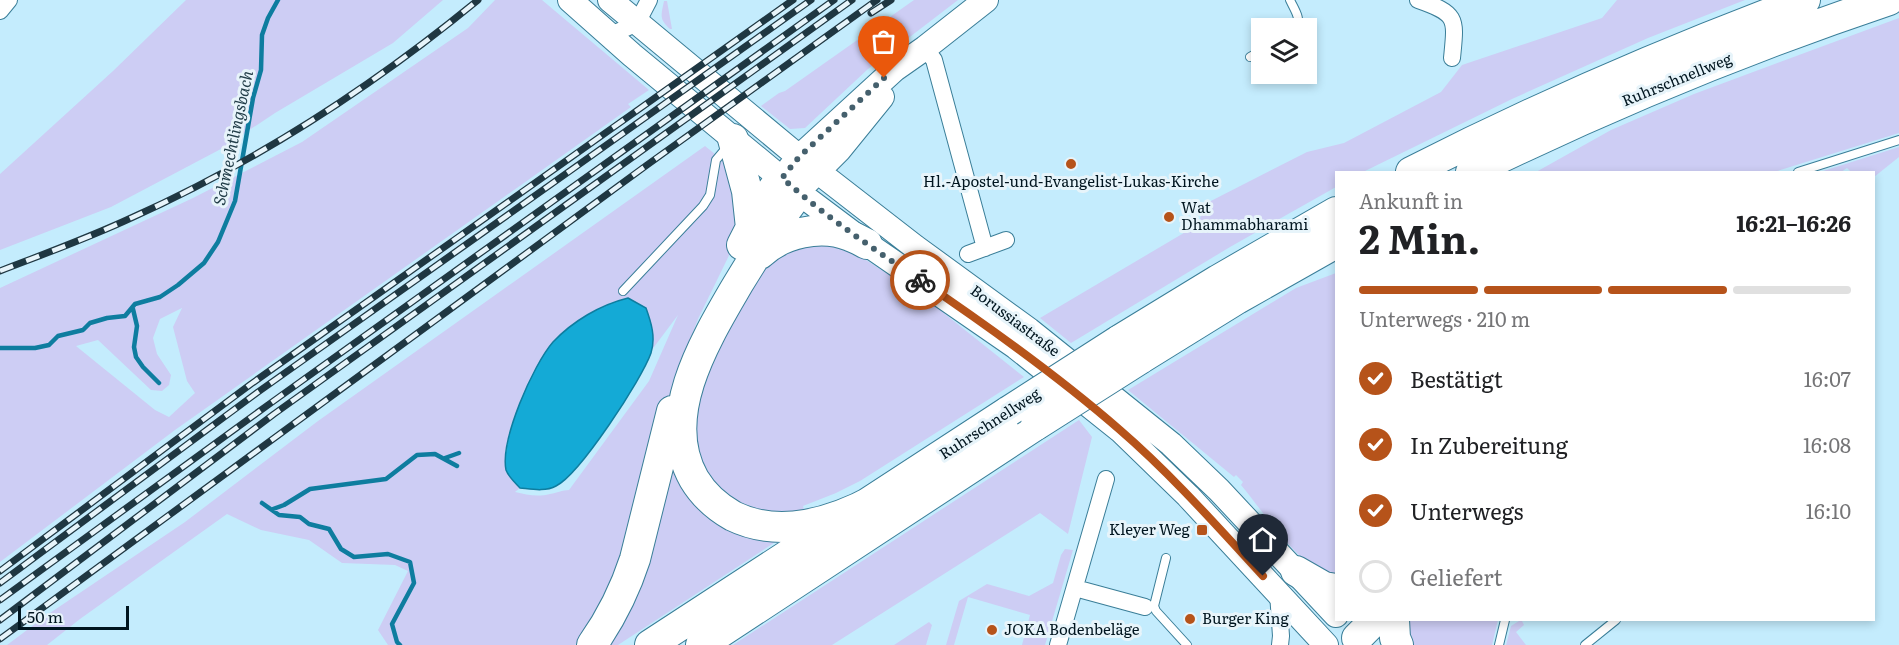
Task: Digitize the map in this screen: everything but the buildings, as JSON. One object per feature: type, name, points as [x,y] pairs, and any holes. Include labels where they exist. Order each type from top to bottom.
[{"type":"highway","name":"Ruhrschnellweg","points":[[1413,171],[1581,90],[1687,45],[1805,0]]},
{"type":"highway","name":"Ruhrschnellweg","points":[[1473,171],[1642,94],[1744,52],[1889,0]]},
{"type":"highway","points":[[1510,171],[1537,147],[1576,123]]},
{"type":"highway","points":[[733,139],[747,191],[751,228]]},
{"type":"highway","points":[[592,645],[621,597],[629,579],[672,409],[697,338],[764,202],[799,175]]},
{"type":"highway","points":[[799,175],[785,210],[753,260],[695,364],[687,390],[681,438],[684,459],[698,486],[711,501],[725,512],[740,519],[765,525],[788,526],[821,522],[837,518],[876,499]]},
{"type":"highway","name":"Ruhrschnellweg","points":[[701,645],[1036,425],[1218,280],[1335,213]]},
{"type":"highway","points":[[753,260],[768,246],[787,237],[807,232],[835,232],[867,244]]},
{"type":"highway","name":"Ruhrschnellweg","points":[[650,645],[1009,411],[1275,277],[1335,244]]},
{"type":"highway","points":[[1275,277],[1305,264],[1335,259]]},
{"type":"highway","points":[[1287,582],[1335,589]]},
{"type":"highway","points":[[1394,621],[1395,638],[1398,645]]},
{"type":"main road","name":"Borussiastraße","points":[[570,0],[733,139],[799,175],[915,247],[1029,330],[1130,410],[1207,478],[1287,582]]},
{"type":"main road","points":[[799,175],[895,69],[986,0]]},
{"type":"main road","name":"Borussiastraße","points":[[616,2],[799,175],[867,244],[1016,347],[1120,430],[1188,496],[1343,632]]},
{"type":"street","points":[[0,11],[9,0]]},
{"type":"street","points":[[611,35],[637,22],[649,0]]},
{"type":"street","points":[[1418,0],[1439,4],[1451,16],[1455,26],[1452,58]]},
{"type":"street","points":[[611,35],[616,2]]},
{"type":"street","points":[[925,48],[934,60],[985,248]]},
{"type":"street","points":[[968,254],[1006,240]]},
{"type":"street","points":[[1058,645],[1106,479]]},
{"type":"street","points":[[1280,645],[1287,582]]},
{"type":"street","points":[[1075,588],[1145,607]]},
{"type":"lane","points":[[1290,0],[1298,18]]},
{"type":"lane","points":[[623,291],[703,206],[710,195],[716,160],[733,139]]},
{"type":"lane","points":[[1801,171],[1899,140]]},
{"type":"lane","points":[[1166,558],[1154,606],[1187,645]]},
{"type":"lane","points":[[1499,645],[1505,621]]},
{"type":"lane","points":[[1585,645],[1615,621]]},
{"type":"shaded area","points":[[186,0],[443,0],[393,43],[275,113],[219,150],[111,207],[0,250],[0,174],[113,71]]},
{"type":"shaded area","points":[[495,0],[542,0],[649,90],[628,104],[631,107],[175,430],[0,562],[0,288],[193,198],[302,142],[468,28]],"holes":[[[182,308],[173,327],[187,381],[195,393],[169,417],[155,410],[76,346],[98,340],[151,390],[162,391],[169,385],[171,375],[157,354],[153,338],[160,319]]]},
{"type":"shaded area","points":[[914,0],[958,0],[868,69],[805,128],[790,129],[761,106],[785,91]]},
{"type":"shaded area","points":[[1617,0],[1745,0],[1648,38],[1512,99],[1365,171],[1335,171],[1335,188],[1230,247],[1071,343],[1040,318],[1199,224],[1203,205],[1307,152],[1344,143],[1441,92],[1462,65],[1602,18]]},
{"type":"shaded area","points":[[664,1],[667,1],[672,29],[662,20]]},
{"type":"shaded area","points":[[1899,18],[1899,133],[1777,171],[1538,171],[1611,130],[1694,94]]},
{"type":"shaded area","points":[[705,146],[732,168],[732,195],[744,196],[739,235],[698,319],[676,377],[621,567],[587,631],[575,645],[388,645],[378,630],[408,571],[395,565],[342,563],[309,540],[261,530],[227,514],[47,645],[7,645],[47,615],[185,522],[318,421]],"holes":[[[612,302],[653,329],[651,351],[678,315],[649,381],[569,490],[541,495],[515,492],[520,488],[506,472],[505,451],[511,426],[552,343],[577,321]]]},
{"type":"shaded area","points":[[1899,147],[1899,157],[1875,176],[1875,171],[1850,171],[1847,168],[1842,171],[1823,171]]},
{"type":"shaded area","points":[[821,243],[855,253],[921,295],[1024,377],[860,481],[803,506],[804,510],[786,513],[753,512],[708,481],[690,419],[698,377],[762,269],[781,250]]},
{"type":"shaded area","points":[[1335,273],[1335,576],[1323,573],[1312,566],[1290,546],[1241,485],[1243,482],[1236,475],[1234,477],[1128,390],[1296,288]]},
{"type":"shaded area","points":[[1079,420],[1092,437],[1068,534],[1040,513],[832,645],[733,645]]},
{"type":"shaded area","points":[[671,447],[678,469],[786,535],[618,645],[604,645]]},
{"type":"shaded area","points":[[1065,549],[1073,550],[1045,645],[1022,645],[1030,615],[968,597],[954,645],[946,645],[959,601],[987,584],[1029,596],[1053,583]]},
{"type":"shaded area","points":[[1403,621],[1498,621],[1492,645],[1410,645]]},
{"type":"shaded area","points":[[1522,621],[1524,625],[1516,632],[1526,645],[1506,645],[1511,626]]},
{"type":"shaded area","points":[[929,622],[932,625],[926,645],[894,645]]},
{"type":"water","points":[[628,298],[646,308],[653,335],[651,353],[636,383],[594,446],[567,478],[547,489],[520,488],[506,470],[505,457],[513,422],[536,367],[553,342],[569,327],[597,309]]},
{"type":"waterway","name":"Schmechtlingsbach","points":[[0,348],[35,348],[49,345],[58,336],[83,330],[90,323],[125,316],[135,304],[160,297],[204,263],[218,242],[235,201],[253,98],[261,70],[262,35],[278,0]]},
{"type":"waterway","points":[[133,309],[137,326],[134,347],[136,357],[159,383]]},
{"type":"waterway","points":[[445,458],[459,453]]},
{"type":"waterway","points":[[273,509],[310,489],[386,479],[417,455],[435,454],[457,466]]},
{"type":"waterway","points":[[262,503],[279,515],[300,517],[309,524],[329,529],[341,549],[354,557],[388,554],[410,562],[414,583],[392,624],[400,645]]},
{"type":"railway","points":[[0,271],[131,218],[223,173],[312,121],[355,92],[397,63],[478,0]]},
{"type":"railway","points":[[0,571],[251,384],[793,0]]},
{"type":"railway","points":[[0,583],[258,392],[811,0]]},
{"type":"railway","points":[[0,600],[834,0]]},
{"type":"railway","points":[[0,620],[274,414],[852,0]]},
{"type":"railway","points":[[0,639],[647,165],[877,0]]},
{"type":"railway","points":[[871,13],[891,0]]},
{"type":"way so far","points":[[884,78],[799,157],[782,178],[867,244],[920,280]]},
{"type":"place","name":"Hl.-Apostel-und-Evangelist-Lukas-Kirche","points":[[1071,164]]},
{"type":"place","name":"Wat Dhammabharami","points":[[1169,217]]},
{"type":"place","name":"Kleyer Weg","points":[[1202,530]]},
{"type":"place","name":"Burger King","points":[[1190,619]]},
{"type":"place","name":"JOKA Bodenbeläge","points":[[992,630]]},
{"type":"route","points":[[920,280],[1016,347],[1120,430],[1188,496],[1263,576]]}]
